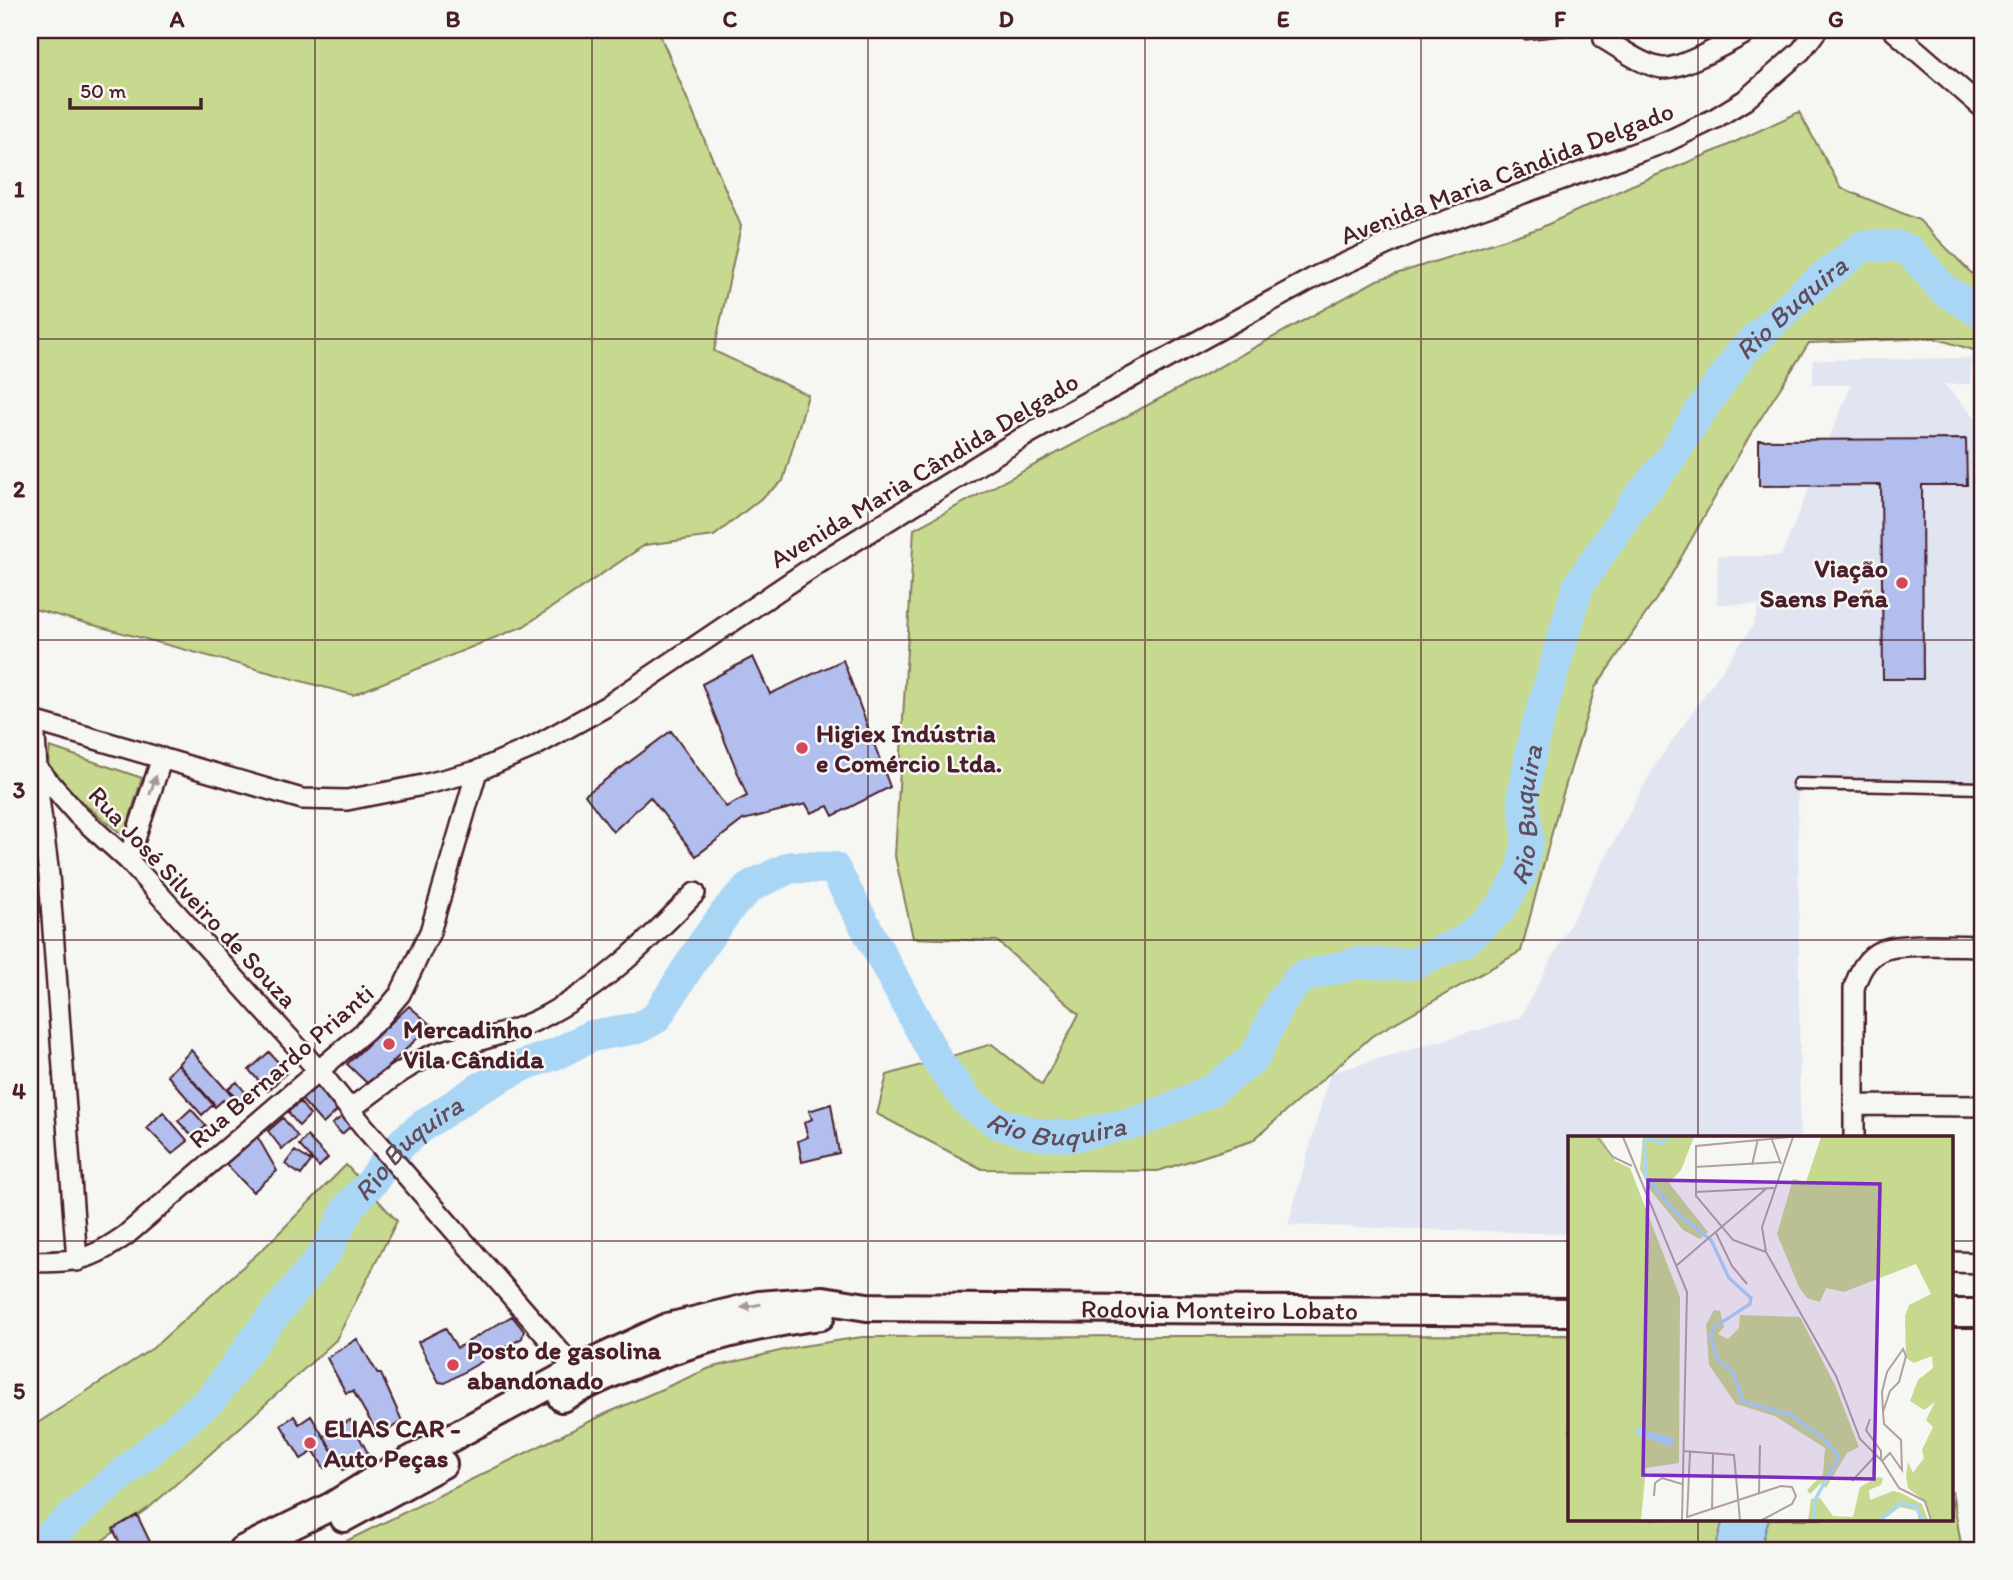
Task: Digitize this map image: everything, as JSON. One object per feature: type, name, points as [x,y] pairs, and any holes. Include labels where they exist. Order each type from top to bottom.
[{"type":"main road","name":"Rodovia Monteiro Lobato","points":[[242,1550],[332,1506],[372,1481],[581,1377],[755,1328],[867,1307],[1568,1312]]},
{"type":"main road","points":[[1954,1313],[1983,1313]]},
{"type":"main road","name":"Rodovia Monteiro Lobato","points":[[280,1550],[316,1533],[581,1377]]},
{"type":"street","points":[[1604,39],[1647,63],[1663,68],[1678,66],[1752,30]]},
{"type":"street","name":"Avenida Maria Cândida Delgado","points":[[32,720],[302,799],[347,800],[477,771],[533,747],[607,706],[816,565],[1030,433],[1317,276],[1412,233],[1666,142],[1714,119],[1745,100],[1801,51],[1817,30]]},
{"type":"street","points":[[1893,30],[1983,108]]},
{"type":"street","points":[[32,720],[49,875],[77,1261]]},
{"type":"street","points":[[128,860],[162,758]]},
{"type":"street","name":"Rua José Silveiro de Souza","points":[[36,767],[78,815],[128,860],[319,1070],[365,1128],[581,1377]]},
{"type":"street","name":"Rua Bernardo Prianti","points":[[30,1262],[77,1261],[103,1251],[126,1235],[379,1019],[400,994],[415,968],[441,897],[477,771]]},
{"type":"street","points":[[49,875],[53,818],[62,811],[78,815]]},
{"type":"street","points":[[349,1109],[421,1060],[507,1032],[544,1017],[572,1001],[654,934],[695,892]]},
{"type":"street","points":[[1854,1136],[1854,988],[1860,969],[1883,950],[1899,947],[1983,946]]},
{"type":"street","points":[[1855,1105],[1983,1106]]},
{"type":"street","points":[[1954,1262],[1983,1263]]},
{"type":"lane","points":[[1798,784],[1983,788]]},
{"type":"shaded area","name":"Viação Saens Peña","points":[[1971,358],[1971,384],[1944,384],[1983,426],[1983,795],[1798,784],[1800,1136],[1568,1136],[1568,1234],[1288,1225],[1330,1073],[1520,1018],[1654,767],[1752,627],[1760,605],[1717,604],[1718,556],[1781,556],[1851,385],[1813,385],[1813,360]]},
{"type":"green space","points":[[30,30],[658,30],[741,226],[714,351],[808,395],[783,481],[714,536],[645,545],[524,626],[353,695],[30,608]]},
{"type":"green space","points":[[1799,112],[1841,188],[1919,220],[1983,285],[1983,353],[1934,338],[1809,343],[1750,435],[1665,586],[1595,688],[1556,817],[1521,951],[1372,1036],[1252,1141],[1158,1171],[982,1169],[877,1114],[887,1075],[992,1044],[1042,1085],[1079,1014],[997,941],[913,938],[895,856],[914,529],[1377,280],[1540,228]]},
{"type":"green space","points":[[50,747],[142,778],[124,836],[47,774]]},
{"type":"green space","points":[[346,1165],[397,1221],[336,1340],[151,1506],[89,1550],[30,1550],[30,1428],[153,1348],[267,1245]]},
{"type":"green space","points":[[1568,1335],[1568,1520],[1954,1520],[1954,1503],[1962,1550],[328,1550],[605,1414],[710,1368],[796,1347],[862,1337]]},
{"type":"water","points":[[1723,1520],[1769,1520],[1760,1550],[1715,1550]]},
{"type":"building","points":[[1523,30],[1586,30],[1586,33],[1524,40]]},
{"type":"building","name":"Viação Saens Peña","points":[[1966,439],[1967,485],[1922,485],[1923,679],[1883,679],[1881,485],[1759,486],[1759,440]]},
{"type":"building","name":"Higiex Indústria e Comércio Ltda.","points":[[753,657],[770,694],[843,660],[890,787],[833,816],[828,806],[811,813],[806,804],[743,820],[696,856],[650,797],[613,832],[585,795],[671,731],[726,807],[747,796],[702,684]]},
{"type":"building","name":"Mercadinho Vila Cândida","points":[[409,1006],[431,1025],[369,1085],[347,1064]]},
{"type":"building","points":[[191,1050],[240,1105],[233,1112],[223,1100],[215,1107],[178,1064]]},
{"type":"building","points":[[269,1052],[287,1072],[268,1091],[249,1070]]},
{"type":"building","points":[[178,1064],[214,1104],[202,1115],[167,1075]]},
{"type":"building","points":[[237,1082],[249,1097],[241,1104],[228,1089]]},
{"type":"building","points":[[317,1086],[337,1111],[323,1124],[302,1100]]},
{"type":"building","points":[[300,1102],[310,1115],[299,1126],[288,1112]]},
{"type":"building","points":[[831,1104],[839,1153],[802,1162],[798,1141],[808,1137],[804,1123],[812,1119],[809,1111]]},
{"type":"building","points":[[191,1109],[206,1126],[193,1137],[178,1121]]},
{"type":"building","points":[[163,1112],[188,1141],[172,1154],[147,1128]]},
{"type":"building","points":[[344,1115],[353,1124],[342,1134],[332,1124]]},
{"type":"building","points":[[283,1118],[298,1137],[282,1149],[268,1131]]},
{"type":"building","points":[[257,1136],[277,1171],[253,1192],[226,1164]]},
{"type":"building","points":[[307,1136],[328,1158],[319,1167],[299,1145]]},
{"type":"building","points":[[295,1151],[311,1161],[301,1175],[285,1164]]},
{"type":"building","name":"Posto de gasolina abandonado","points":[[512,1316],[524,1331],[522,1338],[445,1383],[439,1382],[418,1342],[445,1328],[457,1348]]},
{"type":"building","points":[[357,1339],[378,1374],[381,1374],[402,1421],[379,1436],[353,1391],[346,1393],[327,1358]]},
{"type":"building","name":"ELIAS CAR - Auto Peças","points":[[294,1416],[299,1424],[311,1416],[337,1459],[324,1468],[314,1451],[301,1459],[281,1425]]},
{"type":"building","points":[[350,1420],[369,1455],[343,1470],[324,1436]]},
{"type":"building","points":[[137,1515],[154,1550],[123,1550],[113,1529]]},
{"type":"waterway","name":"Rio Buquira","points":[[33,1550],[213,1397],[262,1330],[327,1250],[349,1206],[372,1182],[403,1142],[477,1090],[521,1066],[558,1053],[591,1036],[638,1028],[656,1018],[730,907],[751,886],[791,867],[834,868],[937,1060],[969,1103],[998,1123],[1040,1135],[1073,1136],[1142,1121],[1212,1090],[1254,1058],[1282,1000],[1301,977],[1357,963],[1412,964],[1464,941],[1500,909],[1521,874],[1528,838],[1523,796],[1534,737],[1578,586],[1635,502],[1671,458],[1741,353],[1803,293],[1863,246],[1896,246],[1909,250],[1944,290],[1983,314]]},
{"type":"place","name":"Viação Saens Peña","points":[[1902,583]]},
{"type":"place","name":"Higiex Indústria e Comércio Ltda.","points":[[802,748]]},
{"type":"place","name":"Mercadinho Vila Cândida","points":[[389,1044]]},
{"type":"place","name":"Posto de gasolina abandonado","points":[[453,1365]]},
{"type":"place","name":"ELIAS CAR - Auto Peças","points":[[310,1443]]}]
